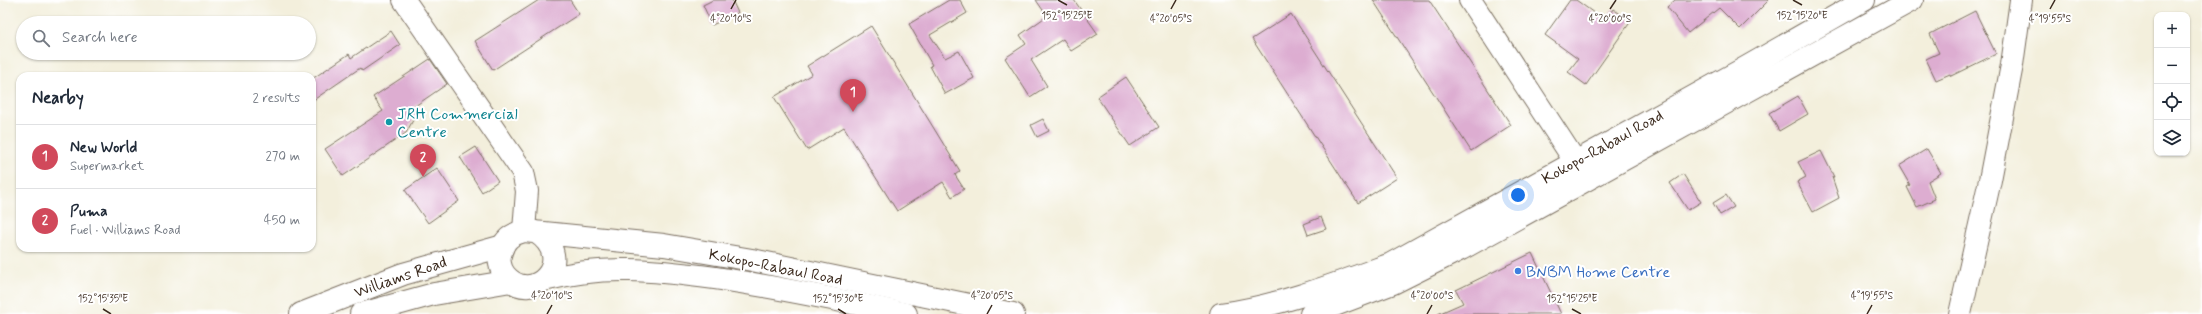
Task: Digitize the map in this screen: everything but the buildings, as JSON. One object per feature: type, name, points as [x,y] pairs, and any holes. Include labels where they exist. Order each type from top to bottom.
[{"type":"main road","points":[[404,0],[523,172],[527,191],[530,232]]},
{"type":"main road","points":[[1470,0],[1575,161]]},
{"type":"main road","name":"Kokopo-Rabaul Road","points":[[1221,314],[1280,301],[1339,283],[1391,264],[1740,71],[1864,0]]},
{"type":"main road","name":"Kokopo-Rabaul Road","points":[[1311,314],[1393,283],[1461,249],[1912,0]]},
{"type":"main road","points":[[1960,314],[1990,180],[2012,65],[2021,0]]},
{"type":"main road","points":[[530,232],[546,239],[553,248],[554,260],[551,271],[544,280],[528,286],[519,285],[511,281],[504,274],[500,265],[502,246],[508,238],[530,232]]},
{"type":"main road","name":"Kokopo-Rabaul Road","points":[[530,232],[664,245],[752,260],[1013,314]]},
{"type":"main road","name":"Williams Road","points":[[301,314],[403,274],[502,246]]},
{"type":"main road","name":"Kokopo-Rabaul Road","points":[[544,280],[572,272],[600,269],[655,270],[749,283],[906,314]]},
{"type":"main road","name":"Williams Road","points":[[362,314],[434,294],[511,281]]},
{"type":"place","name":"New World","points":[[853,112]]},
{"type":"place","name":"JRH Commercial Centre","points":[[389,122]]},
{"type":"place","name":"Puma","points":[[423,177]]},
{"type":"place","name":"BNBM Home Centre","points":[[1518,271]]}]
